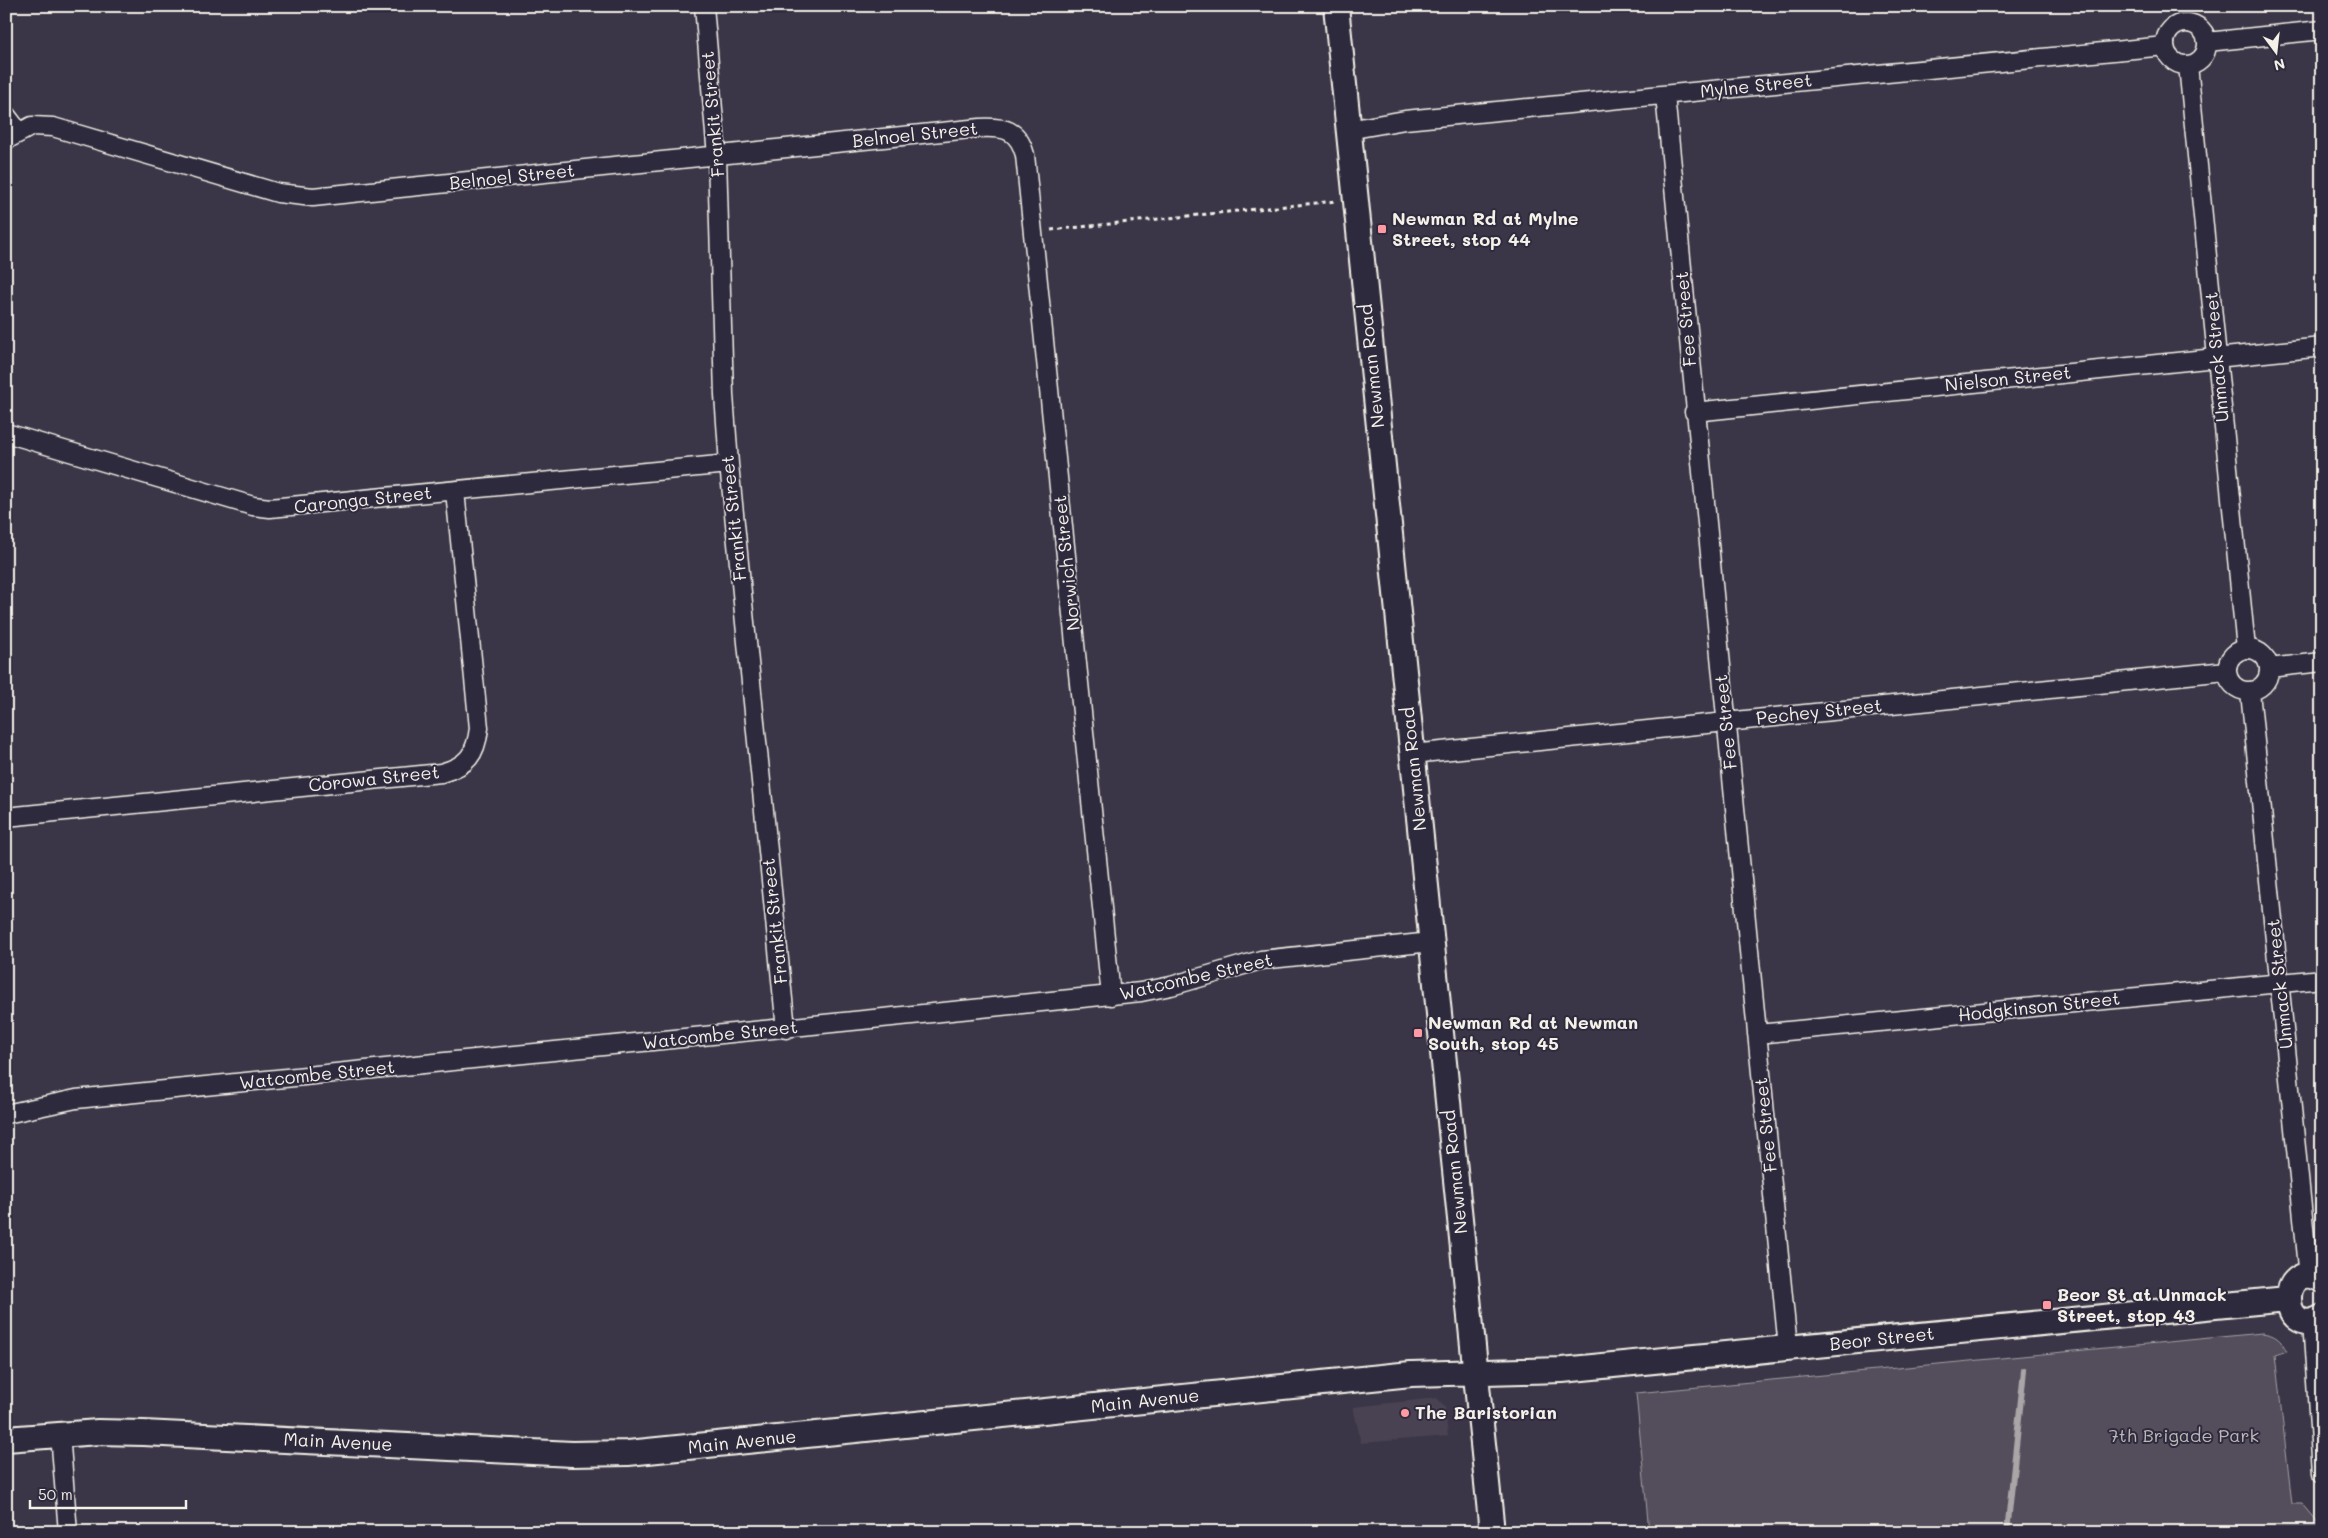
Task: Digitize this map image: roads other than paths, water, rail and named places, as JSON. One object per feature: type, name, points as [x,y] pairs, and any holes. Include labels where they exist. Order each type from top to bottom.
[{"type":"street","name":"Frankit Street","points":[[704,6],[717,156],[724,395],[729,464],[786,1029]]},
{"type":"street","name":"Newman Road","points":[[1336,6],[1492,1532]]},
{"type":"street","points":[[2183,15],[2202,30],[2206,42],[2206,49],[2199,60],[2188,65],[2175,62],[2170,58],[2164,46],[2168,33],[2177,25],[2183,15]]},
{"type":"street","points":[[2206,42],[2322,30]]},
{"type":"street","name":"Mylne Street","points":[[1348,130],[1404,120],[2164,46]]},
{"type":"street","name":"Unmack Street","points":[[2188,65],[2246,649]]},
{"type":"street","name":"Fee Street","points":[[1665,95],[1694,412],[1788,1348]]},
{"type":"street","name":"Belnoel Street","points":[[6,115],[13,136],[32,126],[53,126],[278,193],[313,197],[980,128],[1000,128],[1014,134]]},
{"type":"street","name":"Norwich Street","points":[[1014,134],[1019,138],[1025,155],[1111,996]]},
{"type":"street","name":"Nielson Street","points":[[1694,412],[2322,347]]},
{"type":"street","name":"Caronga Street","points":[[6,433],[253,506],[270,508],[729,464]]},
{"type":"street","name":"Corowa Street","points":[[6,817],[440,773],[454,770],[466,762],[474,752],[479,728],[455,491]]},
{"type":"street","points":[[2246,649],[2259,652],[2269,668],[2267,681],[2256,690],[2250,692],[2243,691],[2231,684],[2226,672],[2227,665],[2234,654],[2246,649]]},
{"type":"street","points":[[2269,668],[2322,662]]},
{"type":"street","name":"Pechey Street","points":[[1412,754],[2226,672]]},
{"type":"street","name":"Unmack Street","points":[[2250,692],[2279,984],[2316,1278]]},
{"type":"street","name":"Watcombe Street","points":[[6,1114],[76,1099],[1111,996],[1171,986],[1261,960],[1431,942]]},
{"type":"street","name":"Hodgkinson Street","points":[[1757,1034],[2322,979]]},
{"type":"street","points":[[2316,1278],[2296,1281],[2291,1286],[2287,1299],[2292,1313],[2305,1320],[2317,1319],[2322,1472]]},
{"type":"street","name":"Beor Street","points":[[1476,1373],[1562,1370],[2287,1299]]},
{"type":"street","name":"Main Avenue","points":[[6,1439],[60,1434],[142,1433],[572,1454],[628,1453],[1411,1374],[1476,1373]]},
{"type":"street","points":[[60,1434],[68,1532]]},
{"type":"waterway","points":[[2007,1532],[2024,1370]]},
{"type":"place","name":"Newman Rd at Mylne Street, stop 44","points":[[1382,229]]},
{"type":"place","name":"Newman Rd at Newman South, stop 45","points":[[1418,1033]]},
{"type":"place","name":"Beor St at Unmack Street, stop 43","points":[[2047,1305]]},
{"type":"place","name":"The Baristorian","points":[[1405,1413]]},
{"type":"park label","name":"7th Brigade Park","points":[[2184,1436]]}]
